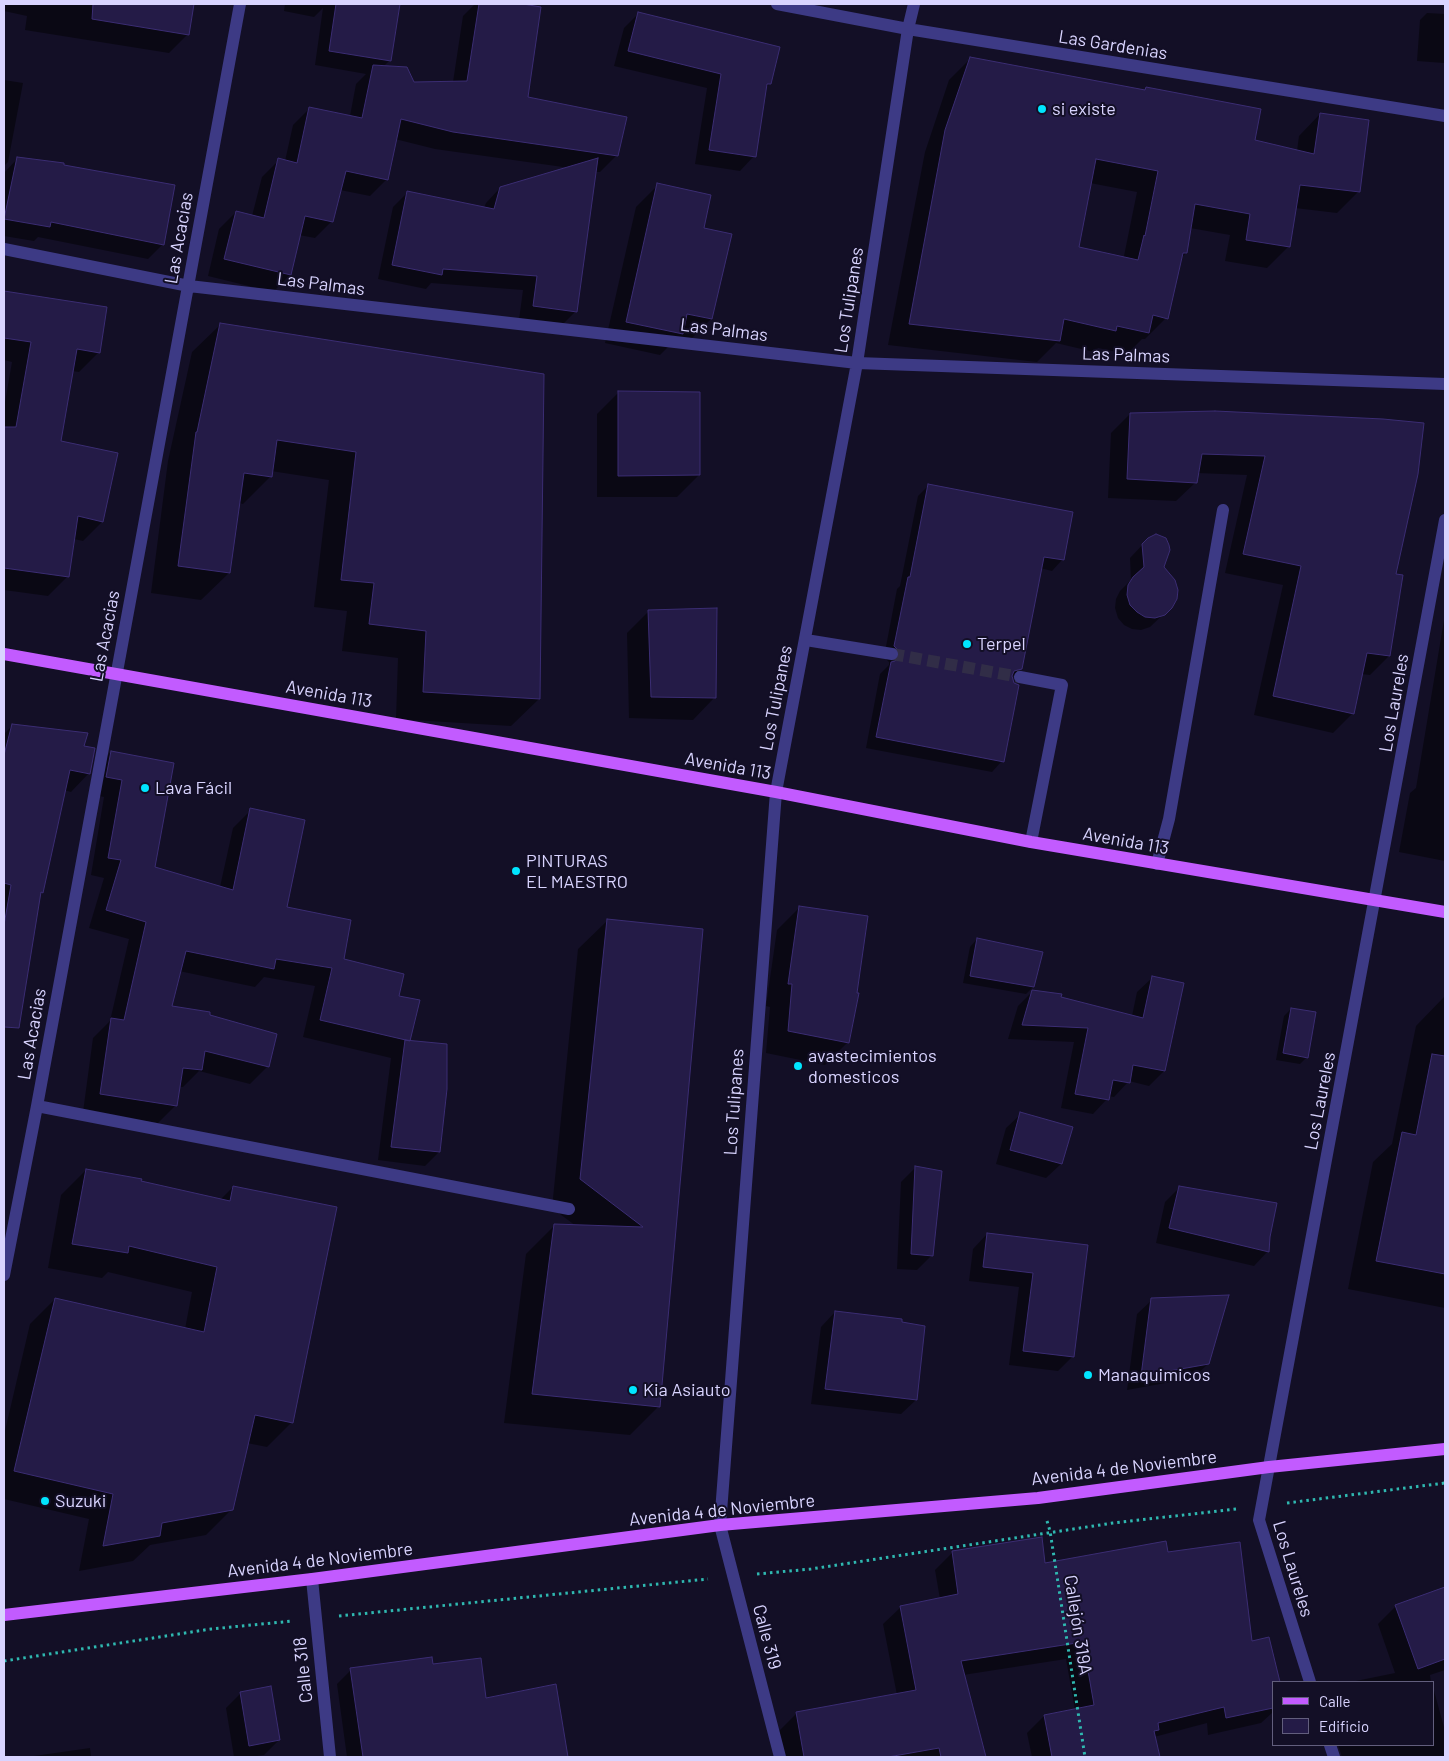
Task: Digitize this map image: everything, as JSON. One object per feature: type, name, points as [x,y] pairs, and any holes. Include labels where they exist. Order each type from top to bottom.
[{"type":"main road","name":"Avenida 113","points":[[4,654],[776,792],[1031,842],[1445,912]]},
{"type":"main road","name":"Avenida 4 de Noviembre","points":[[4,1615],[312,1579],[720,1525],[1038,1498],[1269,1467],[1445,1450]]},
{"type":"street","name":"Las Acacias","points":[[4,1275],[37,1106],[115,673],[189,286],[240,4]]},
{"type":"street","name":"Las Gardenias","points":[[777,4],[908,29],[1445,116]]},
{"type":"street","name":"Los Tulipanes","points":[[720,1525],[776,792],[857,363],[908,29],[914,4]]},
{"type":"street","name":"Las Palmas","points":[[4,250],[189,286],[857,363],[1445,384]]},
{"type":"street","points":[[1157,864],[1169,819],[1223,510]]},
{"type":"street","name":"Los Laureles","points":[[1310,1681],[1259,1520],[1376,901],[1445,520]]},
{"type":"street","points":[[806,640],[892,654]]},
{"type":"street","points":[[1020,677],[1062,685],[1031,842]]},
{"type":"street","points":[[37,1106],[569,1209]]},
{"type":"street","name":"Calle 319","points":[[720,1525],[780,1757]]},
{"type":"street","name":"Calle 318","points":[[312,1579],[330,1757]]},
{"type":"path","name":"Callejón 319A","points":[[1038,1498],[1050,1531],[1085,1757]]},
{"type":"building","points":[[93,4],[194,4],[189,35],[92,19]]},
{"type":"building","points":[[336,4],[400,4],[391,61],[329,51]]},
{"type":"building","points":[[479,4],[523,4],[541,7],[528,97],[627,117],[618,156],[453,132],[401,119],[388,180],[346,171],[333,222],[305,216],[291,275],[224,259],[236,211],[264,218],[278,158],[297,163],[309,107],[362,118],[373,65],[407,67],[414,82],[467,81]]},
{"type":"building","points":[[638,12],[780,47],[771,84],[767,84],[756,157],[709,150],[721,74],[628,51]]},
{"type":"building","points":[[970,57],[1145,90],[1146,87],[1261,109],[1255,140],[1314,154],[1320,113],[1369,120],[1360,192],[1300,185],[1290,247],[1246,240],[1250,214],[1195,204],[1187,253],[1183,253],[1168,319],[1153,315],[1149,333],[1117,326],[1116,331],[1064,319],[1060,341],[909,324],[945,130]],"holes":[[[1096,159],[1158,171],[1145,236],[1138,260],[1079,247]]]},
{"type":"building","points":[[17,157],[64,163],[64,165],[175,185],[164,245],[51,222],[50,227],[4,219]]},
{"type":"building","points":[[598,158],[577,312],[533,306],[537,276],[443,269],[442,275],[392,265],[407,191],[494,209],[500,187]]},
{"type":"building","points":[[657,183],[711,195],[704,228],[732,234],[712,319],[687,314],[683,334],[626,322]]},
{"type":"building","points":[[4,291],[107,307],[100,353],[77,349],[61,441],[118,453],[103,522],[78,516],[69,577],[4,568],[4,427],[16,427],[31,342],[4,338]]},
{"type":"building","points":[[220,323],[544,374],[540,699],[423,692],[426,631],[369,624],[374,583],[341,580],[356,452],[277,440],[272,477],[244,473],[230,573],[178,566],[196,432]]},
{"type":"building","points":[[618,391],[700,392],[700,475],[618,476]]},
{"type":"building","points":[[1215,411],[1383,419],[1424,423],[1418,474],[1396,574],[1403,575],[1390,656],[1367,653],[1354,714],[1273,696],[1301,566],[1243,554],[1265,456],[1202,454],[1197,483],[1127,479],[1130,413]]},
{"type":"building","points":[[928,484],[1073,512],[1064,560],[1044,557],[1022,669],[1014,671],[1012,676],[1014,683],[1019,685],[1004,762],[876,737],[891,662],[900,656],[899,651],[894,646]]},
{"type":"building","points":[[1156,534],[1166,538],[1169,545],[1170,550],[1164,567],[1175,580],[1178,590],[1177,599],[1172,608],[1165,615],[1155,618],[1145,617],[1137,612],[1130,605],[1127,595],[1128,585],[1133,577],[1144,567],[1142,544]]},
{"type":"building","points":[[717,608],[716,698],[651,697],[648,610]]},
{"type":"building","points":[[12,724],[88,733],[84,746],[95,748],[90,774],[70,770],[43,893],[41,892],[19,1028],[4,1027],[4,925],[11,885],[4,883],[4,755]]},
{"type":"building","points":[[111,751],[174,763],[155,867],[233,890],[250,808],[305,820],[287,907],[351,920],[344,959],[404,974],[399,996],[420,1000],[410,1041],[320,1020],[332,968],[276,959],[274,969],[186,951],[172,1006],[210,1012],[210,1015],[277,1034],[269,1067],[205,1051],[202,1070],[183,1068],[177,1106],[100,1094],[111,1018],[124,1020],[146,922],[106,910],[121,860],[108,858],[122,780],[106,777]]},
{"type":"building","points":[[799,906],[868,916],[857,993],[859,993],[849,1043],[788,1031],[792,984],[788,984]]},
{"type":"building","points":[[607,919],[703,929],[660,1407],[532,1394],[554,1224],[643,1227],[580,1179]]},
{"type":"building","points":[[977,938],[1043,952],[1034,987],[970,976]]},
{"type":"building","points":[[1152,976],[1184,983],[1165,1071],[1133,1065],[1130,1083],[1113,1080],[1109,1100],[1075,1094],[1088,1028],[1022,1025],[1032,990],[1062,994],[1061,997],[1143,1018]]},
{"type":"building","points":[[1291,1008],[1316,1012],[1308,1058],[1283,1053]]},
{"type":"building","points":[[405,1040],[447,1044],[447,1089],[440,1152],[391,1147]]},
{"type":"building","points":[[1432,1054],[1445,1056],[1445,1274],[1376,1261],[1402,1132],[1416,1135]]},
{"type":"building","points":[[1020,1112],[1073,1127],[1062,1164],[1010,1150]]},
{"type":"building","points":[[915,1166],[942,1171],[933,1256],[911,1254]]},
{"type":"building","points":[[86,1169],[142,1179],[141,1181],[230,1201],[233,1186],[337,1207],[293,1423],[255,1415],[233,1510],[162,1523],[160,1536],[103,1546],[113,1494],[14,1471],[55,1298],[204,1332],[217,1267],[129,1246],[128,1253],[72,1244]]},
{"type":"building","points":[[1179,1186],[1277,1203],[1269,1252],[1169,1228]]},
{"type":"building","points":[[987,1233],[1088,1245],[1074,1357],[1023,1351],[1033,1273],[983,1267]]},
{"type":"building","points":[[1229,1295],[1209,1364],[1141,1376],[1151,1298]]},
{"type":"building","points":[[835,1311],[902,1319],[902,1322],[925,1326],[917,1400],[825,1389]]},
{"type":"building","points":[[1042,1537],[1045,1563],[1166,1541],[1168,1552],[1240,1542],[1252,1641],[1269,1637],[1280,1681],[1272,1681],[1272,1708],[1226,1718],[1224,1707],[1158,1723],[1159,1730],[1154,1731],[1160,1757],[1052,1757],[1044,1715],[1094,1705],[1083,1642],[961,1661],[986,1757],[941,1757],[939,1748],[888,1757],[804,1757],[796,1712],[916,1690],[900,1606],[958,1594],[952,1551]]},
{"type":"building","points":[[1445,1587],[1445,1659],[1418,1669],[1395,1605]]},
{"type":"building","points":[[432,1657],[433,1664],[481,1658],[486,1698],[556,1684],[568,1757],[363,1757],[350,1668]]},
{"type":"building","points":[[271,1686],[280,1740],[249,1746],[240,1692]]},
{"type":"tunnel","points":[[892,654],[1020,677]]},
{"type":"place","name":"si existe","points":[[1042,109]]},
{"type":"place","name":"Terpel","points":[[967,644]]},
{"type":"place","name":"Lava Fácil","points":[[145,788]]},
{"type":"place","name":"PINTURAS EL MAESTRO","points":[[516,871]]},
{"type":"place","name":"avastecimientos domesticos","points":[[798,1066]]},
{"type":"place","name":"Manaquimicos","points":[[1088,1375]]},
{"type":"place","name":"Kia Asiauto","points":[[633,1390]]},
{"type":"place","name":"Suzuki","points":[[45,1501]]}]
